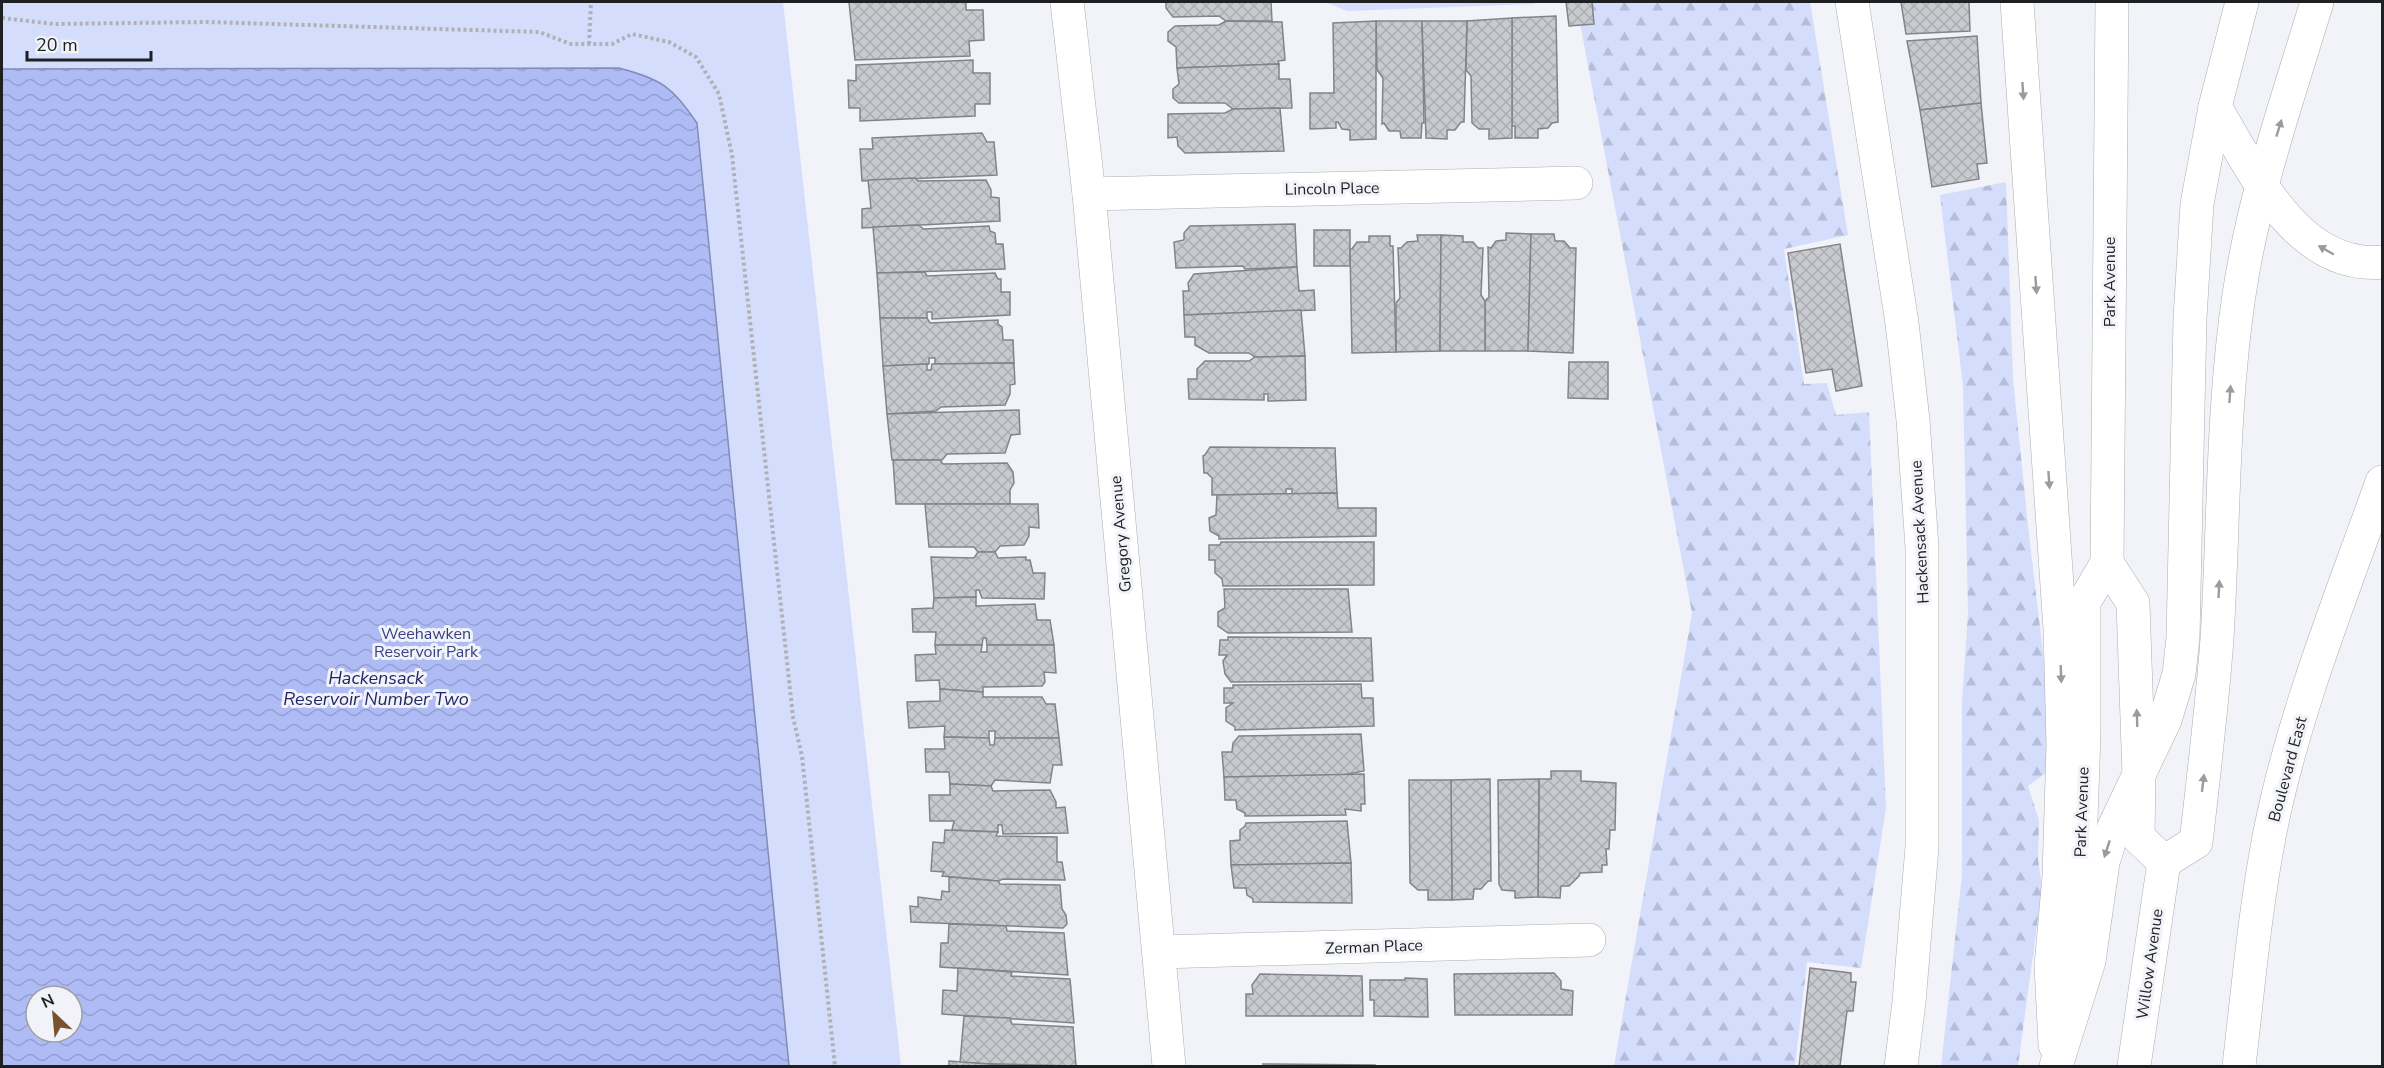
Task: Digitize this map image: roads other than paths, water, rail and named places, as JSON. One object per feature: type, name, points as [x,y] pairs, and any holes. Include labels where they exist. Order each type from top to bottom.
[{"type":"main road","name":"Gregory Avenue","points":[[1067,2],[1089,194],[1169,1066]]},
{"type":"main road","name":"Hackensack Avenue","points":[[1852,2],[1902,323],[1913,420],[1922,547],[1922,847],[1901,1066]]},
{"type":"main road","points":[[2017,2],[2060,629],[2063,745],[2059,876],[2051,966],[2056,1066]]},
{"type":"main road","name":"Park Avenue","points":[[2056,1066],[2079,877],[2084,744],[2084,602],[2107,563],[2112,2]]},
{"type":"main road","points":[[2056,1066],[2089,961],[2103,862],[2114,827],[2165,720],[2175,693],[2180,665],[2183,638],[2192,261],[2197,204],[2215,106],[2242,2]]},
{"type":"main road","points":[[2107,563],[2133,603],[2139,776],[2138,837],[2164,862],[2196,842],[2217,638],[2226,457],[2238,307],[2254,211],[2317,2]]},
{"type":"main road","points":[[2215,106],[2283,215],[2313,242],[2332,255],[2357,261],[2382,262]]},
{"type":"main road","name":"Lincoln Place","points":[[1089,194],[1576,183]]},
{"type":"main road","name":"Boulevard East","points":[[2239,1066],[2270,832],[2318,658],[2382,482]]},
{"type":"main road","name":"Willow Avenue","points":[[2134,1066],[2164,862]]},
{"type":"main road","name":"Zerman Place","points":[[1160,952],[1589,940]]},
{"type":"water","name":"Hackensack Reservoir Number Two","points":[[619,68],[646,76],[665,86],[680,100],[697,123],[789,1066],[2,1066],[2,69]]},
{"type":"park label","name":"Weehawken Reservoir Park","points":[[426,642]]}]
